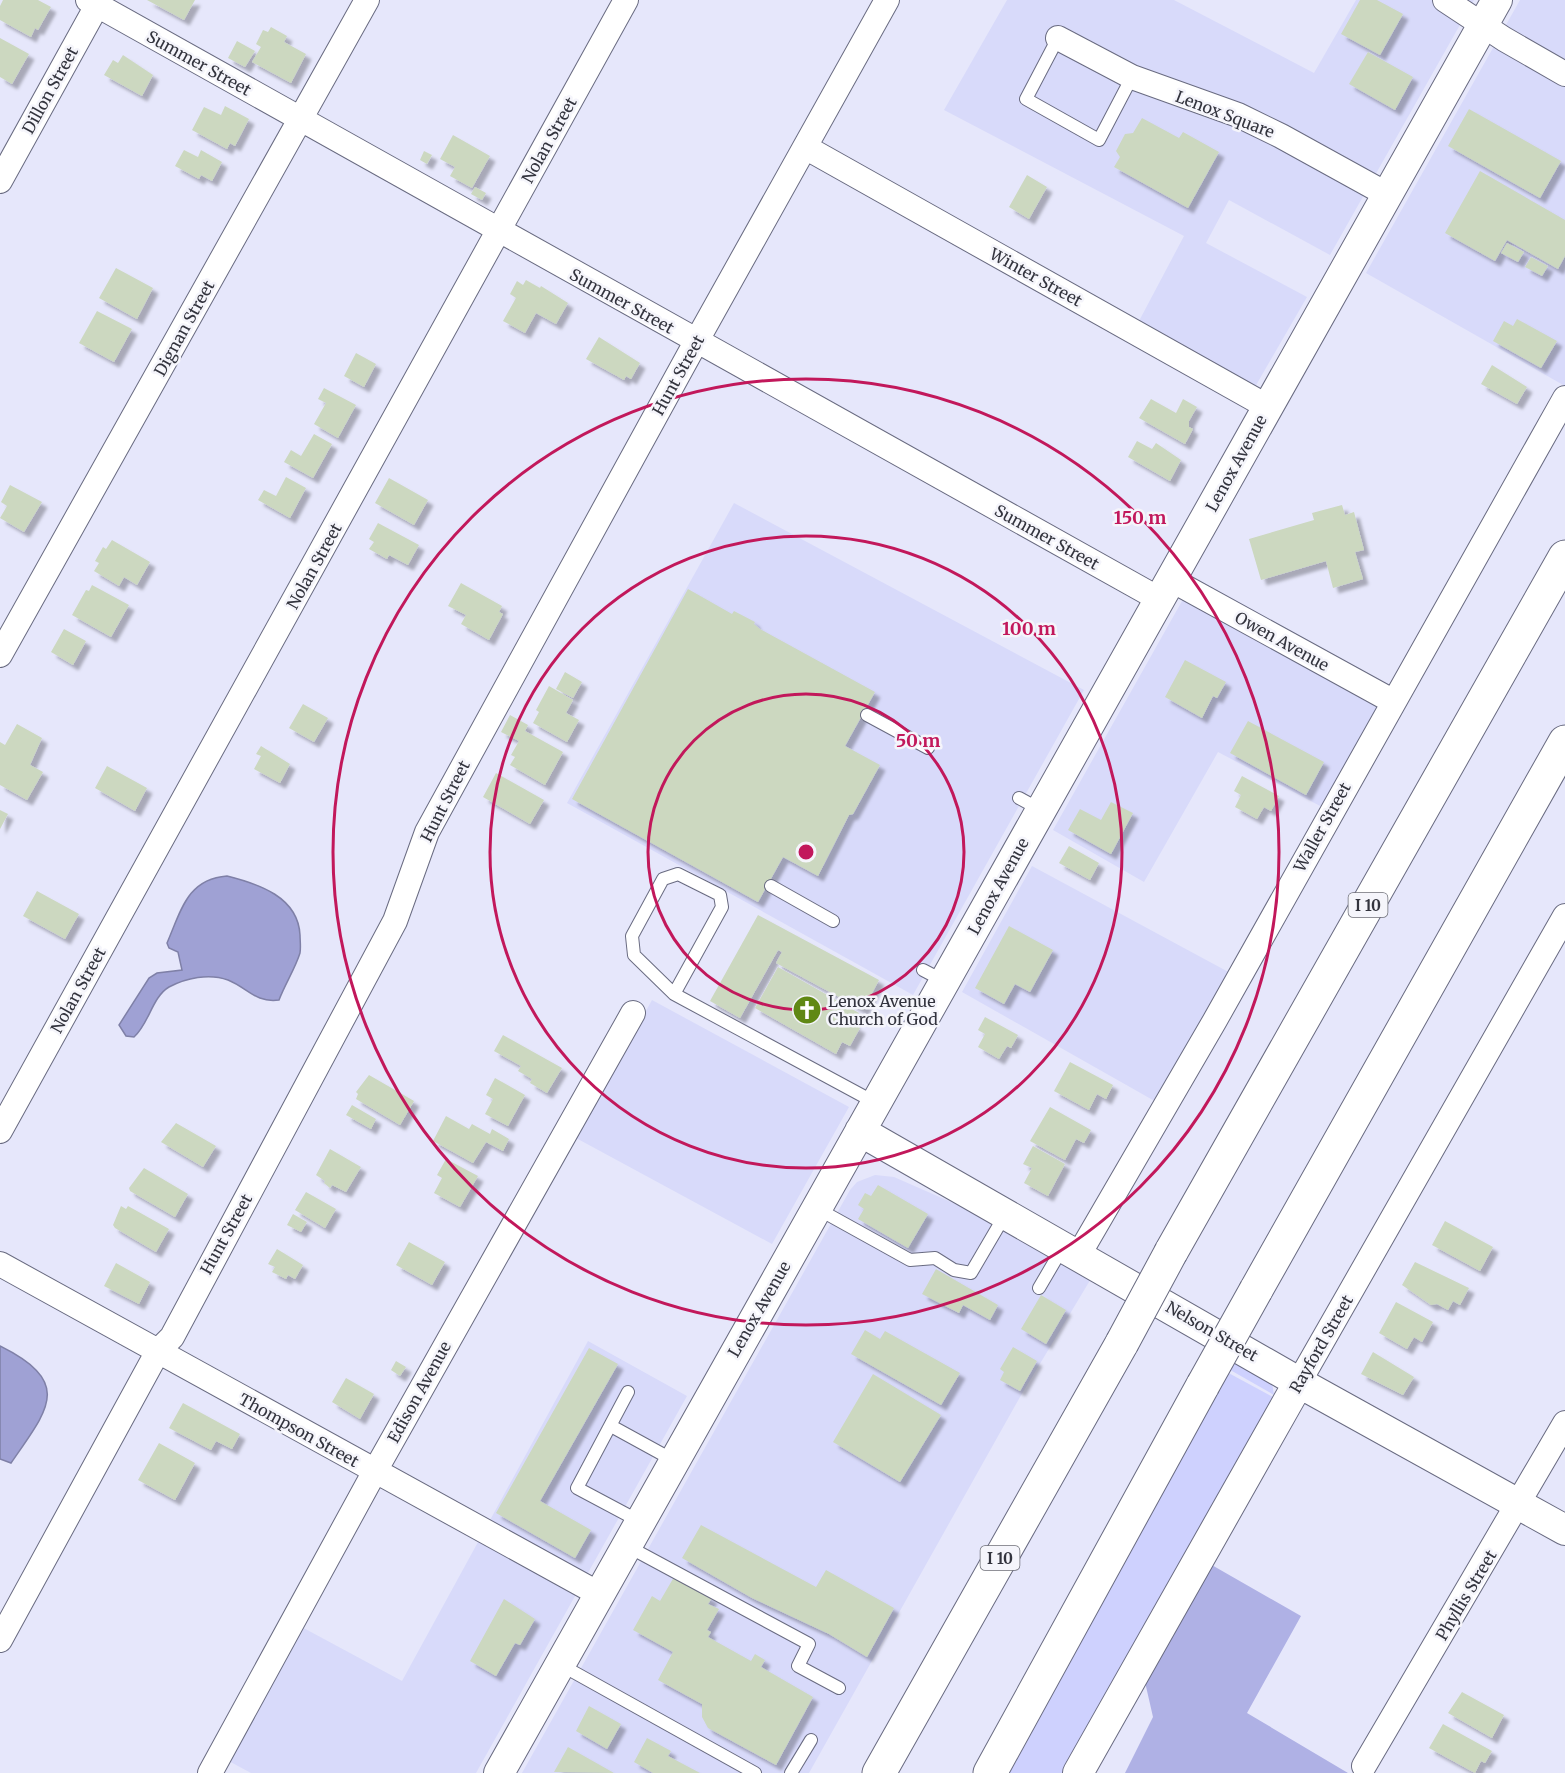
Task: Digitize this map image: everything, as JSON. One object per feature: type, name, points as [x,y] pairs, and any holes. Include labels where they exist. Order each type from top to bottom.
[{"type":"highway","name":"I 10","points":[[879,1773],[1565,557]]},
{"type":"highway","points":[[990,1773],[1203,1385],[1565,742]]},
{"type":"street","name":"Dignan Street","points":[[0,655],[367,0]]},
{"type":"street","name":"Nolan Street","points":[[0,1131],[626,0]]},
{"type":"street","name":"Hunt Street","points":[[0,1640],[158,1351],[172,1337],[312,1081],[395,921],[427,832],[887,0]]},
{"type":"street","points":[[1445,0],[1490,13],[1565,74]]},
{"type":"street","name":"Summer Street","points":[[95,2],[696,342],[1165,589]]},
{"type":"street","name":"Dillon Street","points":[[0,181],[95,2]]},
{"type":"street","name":"Lenox Avenue","points":[[499,1773],[673,1460],[876,1103],[933,976],[1030,804],[1165,589],[1490,13]]},
{"type":"street","name":"Lenox Square","points":[[1058,38],[1132,76],[1238,115],[1281,135],[1388,195]]},
{"type":"street","name":"Winter Street","points":[[805,147],[1268,407]]},
{"type":"street","name":"Waller Street","points":[[1070,1252],[1214,1022],[1565,398]]},
{"type":"street","name":"Owen Avenue","points":[[1165,589],[1394,702]]},
{"type":"street","name":"Rayford Street","points":[[1078,1773],[1565,916]]},
{"type":"street","name":"Edison Avenue","points":[[210,1773],[375,1471],[633,1013]]},
{"type":"street","name":"Nelson Street","points":[[860,1131],[1299,1382],[1565,1530]]},
{"type":"street","name":"Thompson Street","points":[[0,1264],[599,1594]]},
{"type":"street","name":"Phyllis Street","points":[[1364,1766],[1565,1423]]},
{"type":"lane","points":[[1058,38],[1026,99],[1099,140],[1132,76]]},
{"type":"lane","points":[[867,715],[928,748]]},
{"type":"lane","points":[[674,994],[722,907],[720,895],[678,874],[663,879],[632,936],[634,955],[674,994],[876,1103]]},
{"type":"lane","points":[[771,886],[833,921]]},
{"type":"lane","points":[[816,1208],[910,1260],[935,1258],[964,1274],[970,1273],[1005,1214]]},
{"type":"lane","points":[[1040,1288],[1070,1252]]},
{"type":"lane","points":[[628,1392],[577,1488],[632,1533],[809,1644],[798,1666],[839,1688]]},
{"type":"lane","points":[[610,1426],[673,1460]]},
{"type":"lane","points":[[560,1665],[755,1773]]},
{"type":"lane","points":[[791,1773],[811,1740]]},
{"type":"shaded area","points":[[1007,0],[1174,0],[1314,73],[1356,0],[1474,0],[1330,255],[1229,200],[1206,243],[1307,297],[1255,387],[1139,321],[1184,236],[944,110]]},
{"type":"shaded area","points":[[1520,0],[1565,0],[1565,386],[1366,273]]},
{"type":"shaded area","points":[[734,503],[1084,690],[913,995],[567,803]]},
{"type":"shaded area","points":[[1195,578],[1408,695],[1341,817],[1218,752],[1144,882],[1053,830]]},
{"type":"shaded area","points":[[1032,866],[1247,982],[1174,1112],[962,992]]},
{"type":"shaded area","points":[[227,876],[252,883],[275,894],[292,911],[298,922],[300,953],[279,1000],[258,997],[235,983],[221,978],[190,979],[163,991],[139,1032],[134,1037],[126,1036],[119,1025],[149,978],[157,973],[182,970],[178,952],[169,948],[167,943],[187,899],[203,883]]},
{"type":"shaded area","points":[[652,1000],[849,1107],[772,1244],[576,1138]]},
{"type":"shaded area","points":[[875,1175],[894,1177],[960,1206],[1092,1277],[1020,1397],[809,1773],[522,1773],[850,1190],[857,1182]]},
{"type":"shaded area","points":[[588,1341],[687,1396],[476,1773],[251,1773],[212,1752],[285,1618],[402,1681]]},
{"type":"shaded area","points":[[0,1346],[23,1359],[38,1372],[46,1385],[47,1398],[43,1412],[11,1463],[0,1459]]},
{"type":"shaded area","points":[[1231,1354],[1272,1383],[1274,1395],[1225,1367]]},
{"type":"shaded area","points":[[1223,1370],[1273,1397],[1062,1773],[1007,1773],[1078,1648]]},
{"type":"shaded area","points":[[1210,1564],[1301,1616],[1247,1713],[1348,1773],[1125,1773],[1153,1717],[1145,1682]]},
{"type":"building","points":[[3,0],[38,0],[51,7],[38,30],[35,28],[31,37],[0,20],[0,6]]},
{"type":"building","points":[[147,0],[195,0],[184,20]]},
{"type":"building","points":[[1360,0],[1377,0],[1403,14],[1380,55],[1341,34]]},
{"type":"building","points":[[271,27],[287,36],[284,42],[306,54],[291,83],[252,62],[261,47],[256,44],[263,30],[268,32]]},
{"type":"building","points":[[0,38],[29,54],[12,84],[0,77]]},
{"type":"building","points":[[237,41],[255,51],[245,67],[228,58]]},
{"type":"building","points":[[1368,52],[1413,77],[1395,110],[1349,84]]},
{"type":"building","points":[[123,55],[153,75],[142,96],[104,75],[113,60],[118,63]]},
{"type":"building","points":[[225,106],[249,119],[235,146],[230,143],[227,149],[192,130],[204,107],[221,115]]},
{"type":"building","points":[[1469,109],[1561,161],[1540,198],[1448,146]]},
{"type":"building","points":[[1142,118],[1179,138],[1183,132],[1219,152],[1188,208],[1114,167],[1120,157],[1116,151],[1125,134],[1133,133]]},
{"type":"building","points":[[453,135],[490,156],[472,188],[450,176],[455,167],[440,159]]},
{"type":"building","points":[[184,150],[198,157],[201,150],[222,162],[212,181],[201,175],[199,179],[175,166]]},
{"type":"building","points":[[424,151],[432,155],[427,164],[420,160]]},
{"type":"building","points":[[1480,171],[1565,220],[1565,256],[1558,269],[1507,240],[1495,261],[1445,233]]},
{"type":"building","points":[[1027,175],[1047,187],[1029,219],[1009,207]]},
{"type":"building","points":[[475,187],[486,193],[482,200],[471,194]]},
{"type":"building","points":[[1507,243],[1524,252],[1518,262],[1501,253]]},
{"type":"building","points":[[1531,257],[1548,266],[1542,276],[1525,267]]},
{"type":"building","points":[[116,268],[153,288],[137,319],[99,298]]},
{"type":"building","points":[[526,280],[540,288],[541,286],[568,303],[556,324],[536,313],[525,333],[503,321],[516,298],[510,294],[517,281],[523,285]]},
{"type":"building","points":[[97,311],[132,329],[114,362],[79,343]]},
{"type":"building","points":[[1517,319],[1557,341],[1541,368],[1493,341],[1504,321],[1513,326]]},
{"type":"building","points":[[599,337],[640,363],[631,379],[626,376],[624,380],[586,359]]},
{"type":"building","points":[[356,353],[376,364],[364,387],[344,376]]},
{"type":"building","points":[[1492,365],[1527,387],[1517,404],[1481,384]]},
{"type":"building","points":[[324,388],[356,405],[338,438],[314,424],[326,403],[318,399]]},
{"type":"building","points":[[1151,399],[1176,413],[1183,399],[1197,407],[1189,421],[1189,427],[1193,429],[1185,444],[1139,418]]},
{"type":"building","points":[[314,434],[332,444],[313,478],[284,462],[291,450],[301,456]]},
{"type":"building","points":[[1137,441],[1152,449],[1156,443],[1181,460],[1170,481],[1128,457]]},
{"type":"building","points":[[286,477],[306,488],[290,518],[258,500],[264,490],[276,496]]},
{"type":"building","points":[[389,478],[428,500],[414,525],[375,503]]},
{"type":"building","points":[[10,485],[42,502],[24,532],[0,518],[7,506],[1,502]]},
{"type":"building","points":[[1342,505],[1345,515],[1354,512],[1364,550],[1355,552],[1363,579],[1333,588],[1326,561],[1261,580],[1249,539],[1314,520],[1312,513]]},
{"type":"building","points":[[378,523],[419,545],[408,565],[389,555],[387,559],[369,549],[374,542],[369,539]]},
{"type":"building","points":[[112,540],[150,562],[137,585],[124,577],[119,586],[94,571],[99,563],[95,561],[103,547],[106,549]]},
{"type":"building","points":[[461,583],[502,606],[499,612],[503,614],[489,640],[461,624],[466,615],[448,606]]},
{"type":"building","points":[[92,585],[129,605],[111,637],[72,615],[86,590],[89,591]]},
{"type":"building","points":[[688,589],[732,614],[734,611],[755,622],[754,624],[760,629],[875,692],[845,746],[880,765],[853,814],[849,815],[818,876],[783,857],[758,902],[572,799]]},
{"type":"building","points":[[64,629],[86,641],[73,665],[51,652]]},
{"type":"building","points":[[1185,660],[1226,682],[1217,698],[1213,696],[1202,718],[1165,697]]},
{"type":"building","points":[[565,672],[582,682],[573,698],[556,689]]},
{"type":"building","points":[[549,686],[573,700],[566,713],[579,720],[567,742],[533,723],[539,712],[536,710]]},
{"type":"building","points":[[303,704],[328,718],[314,742],[289,728]]},
{"type":"building","points":[[510,715],[528,725],[525,731],[563,752],[545,785],[510,765],[515,757],[511,755],[519,741],[501,732]]},
{"type":"building","points":[[1248,721],[1324,762],[1306,795],[1230,753]]},
{"type":"building","points":[[17,724],[42,738],[30,765],[43,772],[27,800],[0,785],[0,742],[5,745]]},
{"type":"building","points":[[261,746],[290,764],[280,783],[254,769],[261,756],[256,754]]},
{"type":"building","points":[[107,766],[147,788],[135,811],[95,788]]},
{"type":"building","points":[[496,773],[544,800],[530,824],[483,797]]},
{"type":"building","points":[[1242,776],[1279,796],[1271,811],[1264,807],[1257,819],[1235,807],[1241,795],[1234,791]]},
{"type":"building","points":[[1111,802],[1133,813],[1111,854],[1068,830],[1080,809],[1101,820]]},
{"type":"building","points":[[0,810],[8,814],[0,829]]},
{"type":"building","points":[[1069,846],[1099,863],[1090,880],[1059,863]]},
{"type":"building","points":[[37,891],[79,914],[65,939],[23,916]]},
{"type":"building","points":[[758,915],[879,980],[863,1010],[776,963],[782,952],[778,950],[740,1018],[710,1001]]},
{"type":"building","points":[[1009,926],[1053,950],[1030,992],[1015,984],[1004,1004],[975,988]]},
{"type":"building","name":"Lenox Avenue Church of God","points":[[778,967],[859,1013],[853,1024],[860,1028],[850,1046],[842,1042],[836,1054],[755,1008]]},
{"type":"building","points":[[985,1017],[1018,1035],[1011,1048],[1007,1046],[999,1059],[978,1047],[985,1034],[978,1030]]},
{"type":"building","points":[[503,1035],[562,1068],[547,1093],[530,1083],[532,1079],[518,1071],[521,1066],[494,1051]]},
{"type":"building","points":[[1070,1062],[1113,1085],[1106,1099],[1097,1094],[1089,1110],[1054,1091]]},
{"type":"building","points":[[369,1075],[414,1101],[400,1125],[356,1099],[358,1094],[356,1092]]},
{"type":"building","points":[[495,1078],[525,1095],[508,1126],[485,1114],[493,1099],[486,1095]]},
{"type":"building","points":[[352,1105],[376,1119],[371,1129],[346,1115]]},
{"type":"building","points":[[1050,1107],[1091,1130],[1084,1143],[1076,1139],[1065,1160],[1030,1141]]},
{"type":"building","points":[[446,1116],[469,1129],[472,1124],[490,1134],[492,1129],[509,1139],[503,1151],[486,1142],[473,1163],[433,1141]]},
{"type":"building","points":[[176,1123],[216,1146],[203,1167],[161,1142]]},
{"type":"building","points":[[1033,1146],[1065,1164],[1048,1196],[1024,1183],[1032,1168],[1023,1164]]},
{"type":"building","points":[[330,1149],[361,1167],[346,1192],[332,1185],[330,1188],[316,1175]]},
{"type":"building","points":[[446,1159],[478,1176],[460,1207],[434,1193],[442,1178],[437,1175]]},
{"type":"building","points":[[144,1168],[188,1194],[175,1217],[130,1191],[129,1188]]},
{"type":"building","points":[[878,1185],[928,1214],[908,1248],[858,1219],[864,1209],[858,1205],[865,1193],[871,1196]]},
{"type":"building","points":[[306,1192],[336,1209],[325,1228],[295,1210]]},
{"type":"building","points":[[121,1206],[126,1209],[128,1206],[169,1229],[156,1252],[115,1228],[113,1225]]},
{"type":"building","points":[[293,1214],[307,1222],[301,1232],[287,1225]]},
{"type":"building","points":[[1445,1221],[1493,1247],[1480,1271],[1432,1245]]},
{"type":"building","points":[[409,1242],[445,1262],[432,1285],[396,1265]]},
{"type":"building","points":[[277,1249],[303,1265],[295,1279],[288,1275],[286,1279],[272,1272],[275,1267],[268,1264]]},
{"type":"building","points":[[1415,1262],[1469,1288],[1460,1305],[1453,1301],[1448,1310],[1437,1304],[1431,1305],[1402,1285]]},
{"type":"building","points":[[116,1263],[150,1282],[139,1304],[104,1286]]},
{"type":"building","points":[[936,1269],[998,1305],[990,1320],[963,1305],[959,1313],[922,1294]]},
{"type":"building","points":[[1041,1295],[1066,1310],[1046,1344],[1021,1329]]},
{"type":"building","points":[[1396,1302],[1433,1322],[1422,1342],[1414,1337],[1407,1349],[1379,1333]]},
{"type":"building","points":[[865,1330],[880,1339],[885,1331],[960,1373],[941,1405],[851,1354]]},
{"type":"building","points":[[1013,1347],[1037,1361],[1020,1391],[1000,1380],[1004,1372],[1000,1369]]},
{"type":"building","points":[[589,1348],[618,1364],[540,1501],[591,1530],[575,1558],[496,1513]]},
{"type":"building","points":[[1373,1352],[1414,1377],[1403,1395],[1361,1374]]},
{"type":"building","points":[[396,1361],[406,1367],[400,1376],[391,1370]]},
{"type":"building","points":[[873,1374],[941,1415],[900,1482],[833,1442]]},
{"type":"building","points":[[346,1378],[374,1394],[360,1419],[332,1402]]},
{"type":"building","points":[[183,1403],[240,1434],[232,1449],[216,1441],[211,1450],[169,1428]]},
{"type":"building","points":[[159,1443],[195,1463],[175,1500],[138,1480]]},
{"type":"building","points":[[701,1525],[816,1587],[826,1570],[894,1608],[867,1657],[829,1634],[752,1598],[682,1558]]},
{"type":"building","points":[[674,1577],[712,1598],[708,1604],[719,1609],[707,1630],[711,1632],[708,1637],[751,1661],[755,1654],[765,1660],[761,1667],[813,1697],[776,1765],[708,1728],[702,1717],[702,1704],[658,1680],[673,1652],[633,1630],[652,1596],[660,1601]]},
{"type":"building","points":[[504,1599],[535,1619],[520,1645],[515,1643],[496,1676],[470,1661]]},
{"type":"building","points":[[1462,1692],[1504,1715],[1492,1738],[1448,1713]]},
{"type":"building","points":[[589,1706],[621,1724],[607,1749],[576,1731]]},
{"type":"building","points":[[1443,1724],[1492,1751],[1485,1763],[1481,1761],[1475,1773],[1429,1748]]},
{"type":"building","points":[[647,1738],[671,1751],[668,1756],[700,1773],[653,1773],[634,1762]]},
{"type":"building","points":[[568,1747],[614,1773],[554,1772]]},
{"type":"place","name":"Lenox Avenue Church of God","points":[[807,1010]]}]
